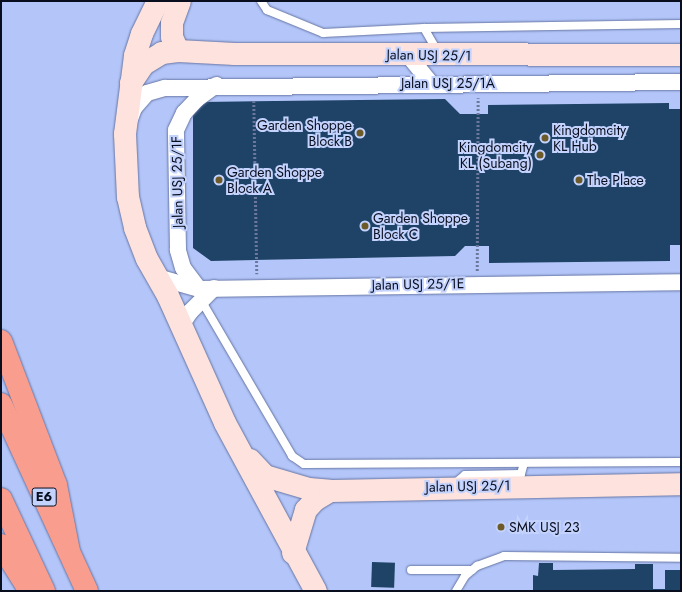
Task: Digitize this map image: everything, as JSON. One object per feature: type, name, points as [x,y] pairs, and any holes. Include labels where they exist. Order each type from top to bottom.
[{"type":"highway","points":[[1,341],[56,485],[68,551]]},
{"type":"highway","name":"E6","points":[[1,404],[87,591]]},
{"type":"highway","points":[[1,499],[44,591]]},
{"type":"highway","points":[[1,545],[30,591]]},
{"type":"street","points":[[158,1],[142,34],[135,56],[125,134],[128,197],[135,228],[147,259],[240,450],[293,553],[316,591]]},
{"type":"street","points":[[178,51],[172,37],[172,23],[180,1]]},
{"type":"street","name":"Jalan USJ 25/1","points":[[131,83],[144,64],[162,53],[178,51],[235,54],[680,54]]},
{"type":"street","points":[[408,55],[431,84]]},
{"type":"street","name":"Jalan USJ 25/1A","points":[[125,134],[134,108],[146,93],[165,88],[216,85],[681,82]]},
{"type":"street","name":"Jalan USJ 25/1F","points":[[205,292],[183,268],[178,250],[176,130],[184,113],[197,99],[216,85]]},
{"type":"street","name":"Jalan USJ 25/1E","points":[[157,277],[205,292],[258,288],[462,283],[681,282]]},
{"type":"street","points":[[180,327],[205,292]]},
{"type":"street","name":"Jalan USJ 25/1","points":[[240,450],[265,476],[309,489],[330,490],[452,486],[681,484]]},
{"type":"street","points":[[293,553],[306,510],[315,500],[330,490]]},
{"type":"lane","points":[[261,1],[267,10],[323,33],[424,28],[681,24]]},
{"type":"lane","points":[[424,28],[440,55]]},
{"type":"lane","points":[[205,292],[292,456],[304,464],[681,462]]},
{"type":"lane","points":[[452,486],[465,476],[521,474],[524,463]]},
{"type":"lane","points":[[456,591],[472,570],[488,560],[504,556],[681,558]]},
{"type":"lane","points":[[411,570],[472,570]]},
{"type":"path","points":[[462,283],[477,271],[479,261],[478,83]]},
{"type":"path","points":[[254,85],[258,288]]},
{"type":"building","points":[[445,99],[460,114],[488,114],[488,105],[669,103],[669,109],[681,109],[681,245],[670,245],[670,261],[489,263],[489,246],[465,246],[455,256],[211,261],[193,248],[193,112],[203,102]]},
{"type":"building","points":[[372,562],[395,563],[394,588],[371,587]]},
{"type":"building","points":[[539,563],[553,563],[553,570],[635,569],[635,564],[653,564],[653,589],[665,589],[665,570],[681,570],[681,591],[533,591],[533,575],[538,576]]},
{"type":"place","name":"Garden Shoppe Block B","points":[[360,133]]},
{"type":"place","name":"Kingdomcity KL Hub","points":[[545,138]]},
{"type":"place","name":"Kingdomcity KL (Subang)","points":[[540,155]]},
{"type":"place","name":"Garden Shoppe Block A","points":[[219,180]]},
{"type":"place","name":"The Place","points":[[579,180]]},
{"type":"place","name":"Garden Shoppe Block C","points":[[365,226]]},
{"type":"place","name":"SMK USJ 23","points":[[501,527]]}]
